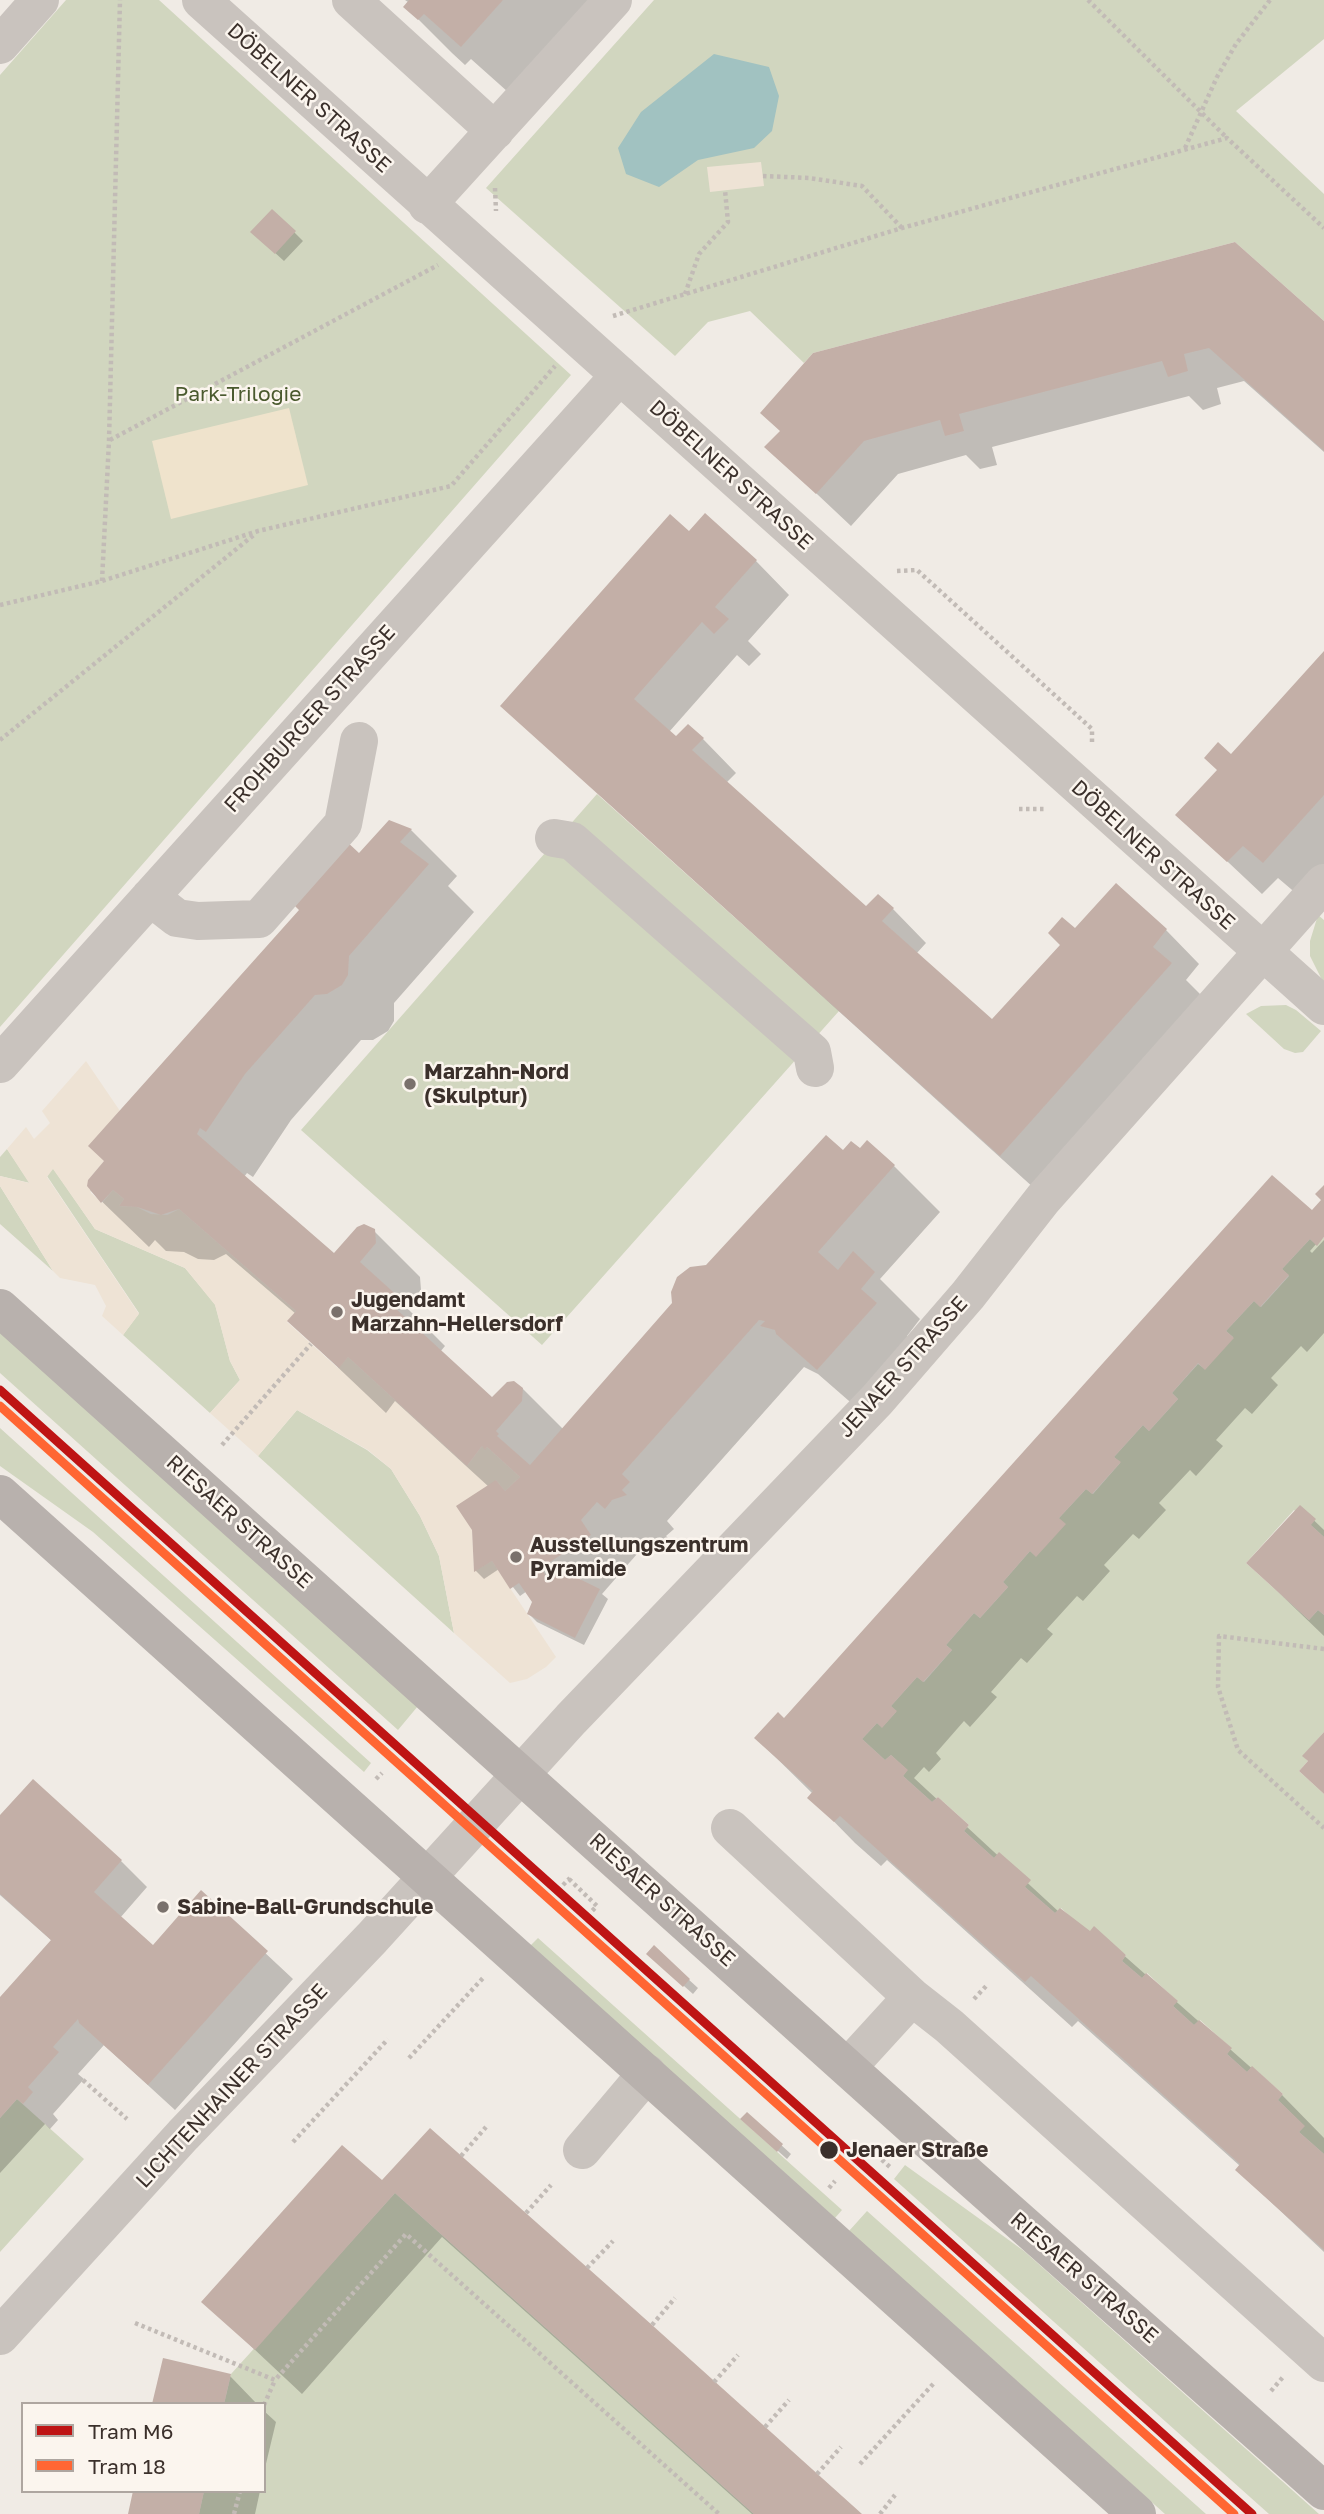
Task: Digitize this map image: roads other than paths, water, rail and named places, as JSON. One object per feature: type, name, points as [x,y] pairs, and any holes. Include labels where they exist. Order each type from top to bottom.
[{"type":"main road","name":"RIESAER STRASSE","points":[[0,1308],[1324,2491]]},
{"type":"main road","points":[[0,1494],[1137,2514]]},
{"type":"street","points":[[0,45],[39,0]]},
{"type":"street","name":"DÖBELNER STRASSE","points":[[201,0],[1324,1006]]},
{"type":"street","points":[[351,0],[495,131]]},
{"type":"street","points":[[427,205],[613,0]]},
{"type":"street","name":"FROHBURGER STRASSE","points":[[0,1064],[620,375]]},
{"type":"street","points":[[150,897],[177,918],[198,921],[259,919],[343,824],[359,741]]},
{"type":"street","points":[[554,838],[572,841],[812,1052],[815,1068]]},
{"type":"street","name":"JENAER STRASSE","points":[[465,1836],[877,1400],[968,1295],[1043,1199],[1324,883]]},
{"type":"street","points":[[730,1828],[912,1997],[960,2035],[1324,2363]]},
{"type":"street","name":"LICHTENHAINER STRASSE","points":[[0,2336],[183,2135],[465,1836]]},
{"type":"street","points":[[848,2067],[912,1997]]},
{"type":"street","points":[[582,2150],[647,2073]]},
{"type":"water","points":[[714,54],[769,67],[779,96],[772,131],[754,148],[698,160],[659,187],[626,174],[618,148],[641,112]]},
{"type":"tram line","name":"M6","points":[[0,1390],[1252,2514]]},
{"type":"tram line","name":"18","points":[[0,1406],[1234,2514]]},
{"type":"place","name":"Marzahn-Nord (Skulptur)","points":[[410,1084]]},
{"type":"place","name":"Jugendamt Marzahn-Hellersdorf","points":[[337,1312]]},
{"type":"place","name":"Ausstellungszentrum Pyramide","points":[[516,1557]]},
{"type":"place","name":"Sabine-Ball-Grundschule","points":[[163,1907]]},
{"type":"place","name":"Jenaer Straße","points":[[829,2150]]},
{"type":"park label","name":"Park-Trilogie","points":[[238,394]]}]
